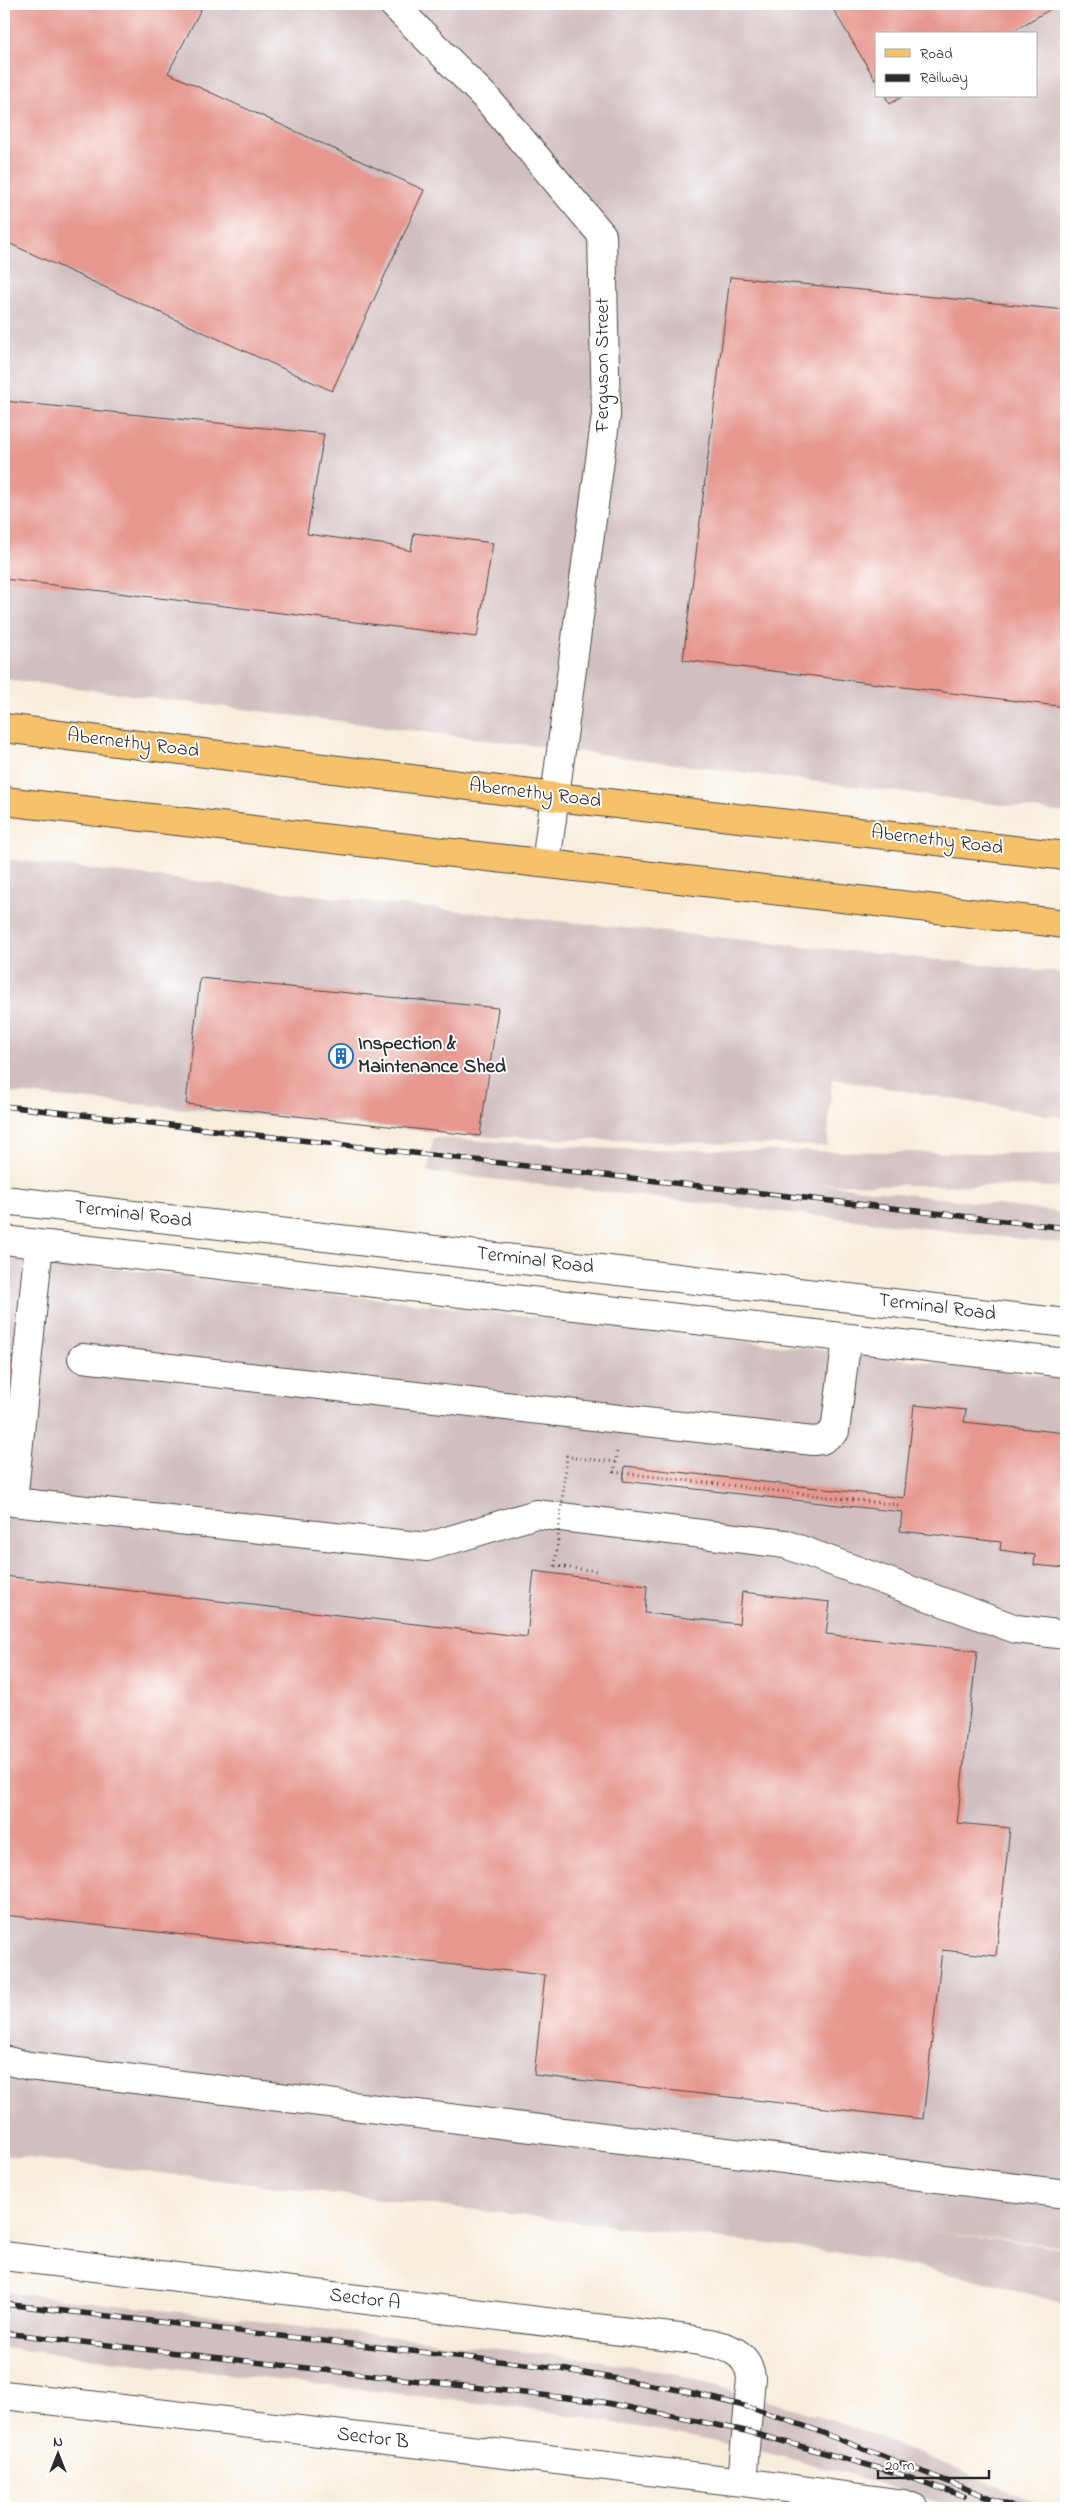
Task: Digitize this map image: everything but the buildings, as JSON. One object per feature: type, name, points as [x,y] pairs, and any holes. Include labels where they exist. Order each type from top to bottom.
[{"type":"main road","name":"Abernethy Road","points":[[4,728],[556,797],[1066,856]]},
{"type":"main road","points":[[4,801],[1066,924]]},
{"type":"street","name":"Ferguson Street","points":[[393,4],[488,100],[602,235],[606,415],[546,863]]},
{"type":"street","name":"Terminal Road","points":[[4,1200],[1066,1323]]},
{"type":"street","points":[[4,1240],[1066,1363]]},
{"type":"street","points":[[39,1244],[8,1502],[427,1547],[536,1514],[785,1544],[1016,1630],[1066,1635]]},
{"type":"street","points":[[82,1358],[813,1441],[822,1440],[836,1431],[847,1338]]},
{"type":"street","points":[[4,2060],[58,2069],[1066,2194]]},
{"type":"street","name":"Sector A","points":[[4,2256],[687,2339],[726,2346],[745,2358],[750,2368],[742,2482]]},
{"type":"street","name":"Sector B","points":[[4,2396],[742,2482],[904,2504],[914,2508]]},
{"type":"path","points":[[596,1571],[555,1566],[567,1456],[604,1461]]},
{"type":"path","points":[[616,1462],[614,1472],[899,1505]]},
{"type":"shaded area","points":[[4,4],[1066,4],[1066,813],[4,679]]},
{"type":"shaded area","points":[[4,859],[382,903],[1066,973],[1066,1118],[832,1079],[827,1146],[491,1137],[4,1092]]},
{"type":"shaded area","points":[[433,1138],[616,1149],[1066,1154],[1066,1187],[820,1184],[1066,1213],[1066,1244],[428,1172]]},
{"type":"shaded area","points":[[4,1256],[1066,1378],[1066,2246],[924,2231],[1066,2248],[1066,2304],[967,2277],[852,2254],[4,2155]]},
{"type":"shaded area","points":[[4,2292],[596,2360],[673,2373],[846,2424],[1052,2508],[954,2508],[847,2473],[755,2450],[651,2429],[538,2410],[4,2348]]},
{"type":"railway","points":[[4,1106],[1066,1228]]},
{"type":"railway","points":[[4,2304],[550,2367],[685,2391],[748,2407],[810,2428],[1016,2508]]},
{"type":"railway","points":[[4,2333],[602,2402],[746,2431],[893,2472],[964,2496]]},
{"type":"place","name":"Inspection & Maintenance Shed","points":[[341,1056]]}]
